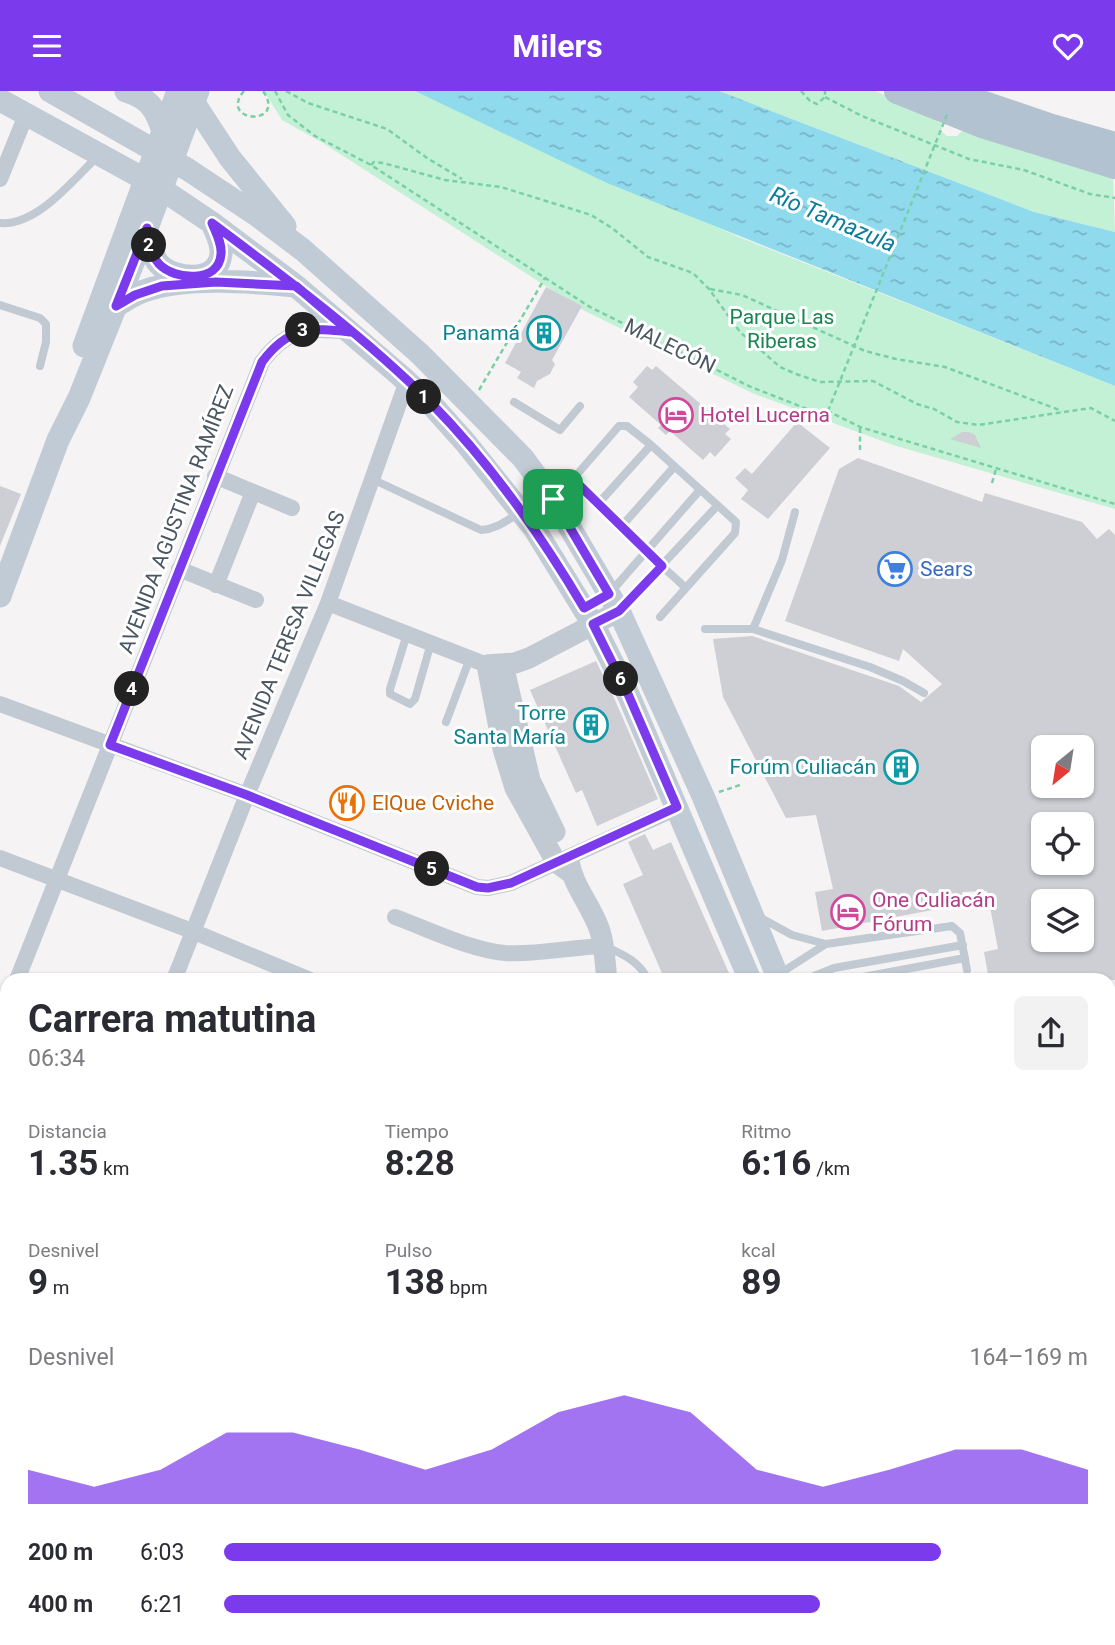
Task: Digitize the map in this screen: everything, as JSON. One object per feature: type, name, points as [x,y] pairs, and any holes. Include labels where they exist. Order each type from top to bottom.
[{"type":"main road","points":[[50,91],[187,169],[258,216],[303,250],[381,317],[513,447],[553,499],[614,602],[704,796],[773,973]]},
{"type":"main road","points":[[126,91],[142,97],[152,105],[163,131]]},
{"type":"main road","points":[[897,91],[952,97],[1115,145]]},
{"type":"main road","points":[[190,95],[230,158],[303,250]]},
{"type":"main road","points":[[0,596],[58,440],[79,398],[116,306],[163,131],[190,95]]},
{"type":"main road","points":[[58,440],[62,416],[82,354],[190,95]]},
{"type":"main road","points":[[952,97],[982,125],[1115,166]]},
{"type":"main road","points":[[0,100],[156,186],[212,223],[296,286],[407,381],[465,442],[521,512],[561,569],[589,616],[628,694],[747,973]]},
{"type":"main road","points":[[138,225],[151,253],[160,265],[171,272],[190,277],[210,272],[219,263],[219,241],[212,223]]},
{"type":"main road","points":[[116,306],[135,295],[162,286],[216,282],[296,286]]},
{"type":"street","points":[[0,179],[26,115]]},
{"type":"street","name":"AVENIDA AGUSTINA RAMÍREZ","points":[[21,973],[249,390],[268,354],[283,340],[303,330],[350,332]]},
{"type":"street","name":"AVENIDA TERESA VILLEGAS","points":[[177,973],[247,795],[328,603],[407,381]]},
{"type":"street","points":[[215,476],[292,508]]},
{"type":"street","points":[[216,585],[253,492]]},
{"type":"street","points":[[179,569],[256,600]]},
{"type":"street","points":[[328,603],[487,663],[529,658],[614,602]]},
{"type":"street","points":[[487,663],[532,788],[565,864],[594,917],[604,946],[606,973]]},
{"type":"street","points":[[0,704],[247,795],[477,887],[498,887],[565,864],[677,807]]},
{"type":"street","points":[[0,857],[293,973]]},
{"type":"street","points":[[395,917],[502,953],[604,946]]},
{"type":"lane","points":[[0,223],[19,221],[33,215],[100,154]]},
{"type":"lane","points":[[0,305],[40,318],[46,324],[48,331],[40,366]]},
{"type":"lane","points":[[514,402],[560,431],[580,406]]},
{"type":"lane","points":[[553,499],[619,426],[627,426],[736,522],[735,533],[660,617]]},
{"type":"lane","points":[[597,505],[651,445]]},
{"type":"lane","points":[[621,528],[674,467]]},
{"type":"lane","points":[[372,479],[481,530],[491,530],[521,512]]},
{"type":"lane","points":[[573,479],[686,588]]},
{"type":"lane","points":[[614,602],[647,552],[699,491]]},
{"type":"lane","points":[[614,602],[662,566],[717,506]]},
{"type":"lane","points":[[753,629],[782,560],[795,512]]},
{"type":"lane","points":[[705,629],[753,629],[870,667],[924,693]]},
{"type":"lane","points":[[407,633],[390,689],[394,698],[410,703],[415,699],[431,643]]},
{"type":"lane","points":[[446,722],[487,663]]},
{"type":"lane","points":[[751,912],[783,931],[826,944],[952,926],[958,930],[964,945],[967,970]]},
{"type":"lane","points":[[782,973],[826,944]]},
{"type":"lane","points":[[834,973],[964,945]]},
{"type":"lane","points":[[604,946],[631,959],[644,973]]},
{"type":"lane","points":[[883,973],[965,957]]},
{"type":"lane","points":[[885,960],[888,972]]},
{"type":"path","points":[[244,91],[239,99],[239,107],[252,118],[267,110],[268,100],[263,91]]},
{"type":"path","name":"MALECÓN","points":[[275,91],[288,115],[315,136],[371,165],[590,307],[751,387],[815,412],[828,411],[860,427],[1115,504]]},
{"type":"path","points":[[286,91],[308,103],[387,129],[465,181]]},
{"type":"path","points":[[800,91],[812,103],[820,103],[825,97],[825,91]]},
{"type":"path","points":[[825,97],[862,116],[969,159],[1024,170],[1090,194],[1115,198]]},
{"type":"path","points":[[828,411],[952,97]]},
{"type":"path","points":[[371,165],[374,162],[383,163],[445,180],[501,187],[591,215],[648,257],[693,274],[709,289],[740,332],[770,359],[796,375],[820,382],[873,381],[957,422],[978,425],[1091,408],[1115,421]]},
{"type":"path","points":[[471,404],[545,278]]},
{"type":"path","points":[[709,289],[742,295],[865,351],[945,367],[1062,411]]},
{"type":"path","points":[[860,427],[860,453]]},
{"type":"path","points":[[992,483],[996,468]]},
{"type":"green space","name":"Parque Las Riberas","points":[[264,91],[415,91],[739,237],[1115,386],[1115,509],[893,445],[752,393],[583,310],[323,143],[282,120]]},
{"type":"green space","points":[[719,91],[876,91],[941,123],[942,132],[947,136],[957,136],[962,131],[1113,176],[1115,232],[1034,212]]},
{"type":"water","name":"Río Tamazula","points":[[415,91],[719,91],[1034,212],[1115,232],[1115,386],[607,183]]},
{"type":"building","name":"Panamá","points":[[546,287],[582,306],[552,360],[555,364],[550,374],[537,381],[534,388],[517,378],[521,372],[505,363]]},
{"type":"building","points":[[647,366],[652,370],[656,366],[730,429],[725,434],[731,439],[715,457],[710,452],[703,460],[670,431],[666,435],[658,428],[661,425],[629,397],[638,387],[633,382]]},
{"type":"building","points":[[797,422],[830,448],[768,519],[741,499],[748,490],[735,478],[745,468],[752,474]]},
{"type":"building","points":[[962,432],[975,435],[981,448],[950,439]]},
{"type":"building","name":"Forúm Culiacán","points":[[858,458],[982,502],[985,493],[1082,522],[1097,539],[1109,529],[1115,535],[1115,973],[988,973],[984,952],[998,949],[987,891],[962,892],[964,904],[822,931],[815,892],[833,889],[816,815],[786,818],[723,697],[713,639],[752,636],[899,686],[921,702],[942,684],[903,649],[899,661],[785,621],[839,469]]},
{"type":"building","points":[[0,486],[21,494],[0,546]]},
{"type":"building","name":"Torre Santa María","points":[[596,661],[658,799],[597,826],[582,790],[576,793],[530,690]]},
{"type":"building","points":[[645,834],[653,850],[671,842],[729,973],[662,973],[623,884],[643,875],[628,842]]},
{"type":"place","name":"Panamá","points":[[544,333]]},
{"type":"place","name":"Hotel Lucerna","points":[[676,415]]},
{"type":"place","name":"Sears","points":[[895,569]]},
{"type":"place","name":"Torre Santa María","points":[[591,725]]},
{"type":"place","name":"Forúm Culiacán","points":[[901,767]]},
{"type":"place","name":"ElQue Cviche","points":[[347,803]]},
{"type":"place","name":"One Culiacán Fórum","points":[[848,912]]},
{"type":"route","points":[[553,499],[573,479],[662,566],[619,611],[593,624],[628,694],[677,807],[511,883],[498,887],[477,887],[247,795],[110,745],[262,362],[276,346],[303,330],[313,328],[350,332],[296,286],[216,282],[162,286],[135,295],[116,306],[147,228],[151,253],[160,265],[181,276],[190,277],[210,272],[219,263],[221,251],[212,223],[296,286],[350,332],[402,377],[431,404],[493,475],[534,528],[584,608],[609,594],[553,499]]}]
